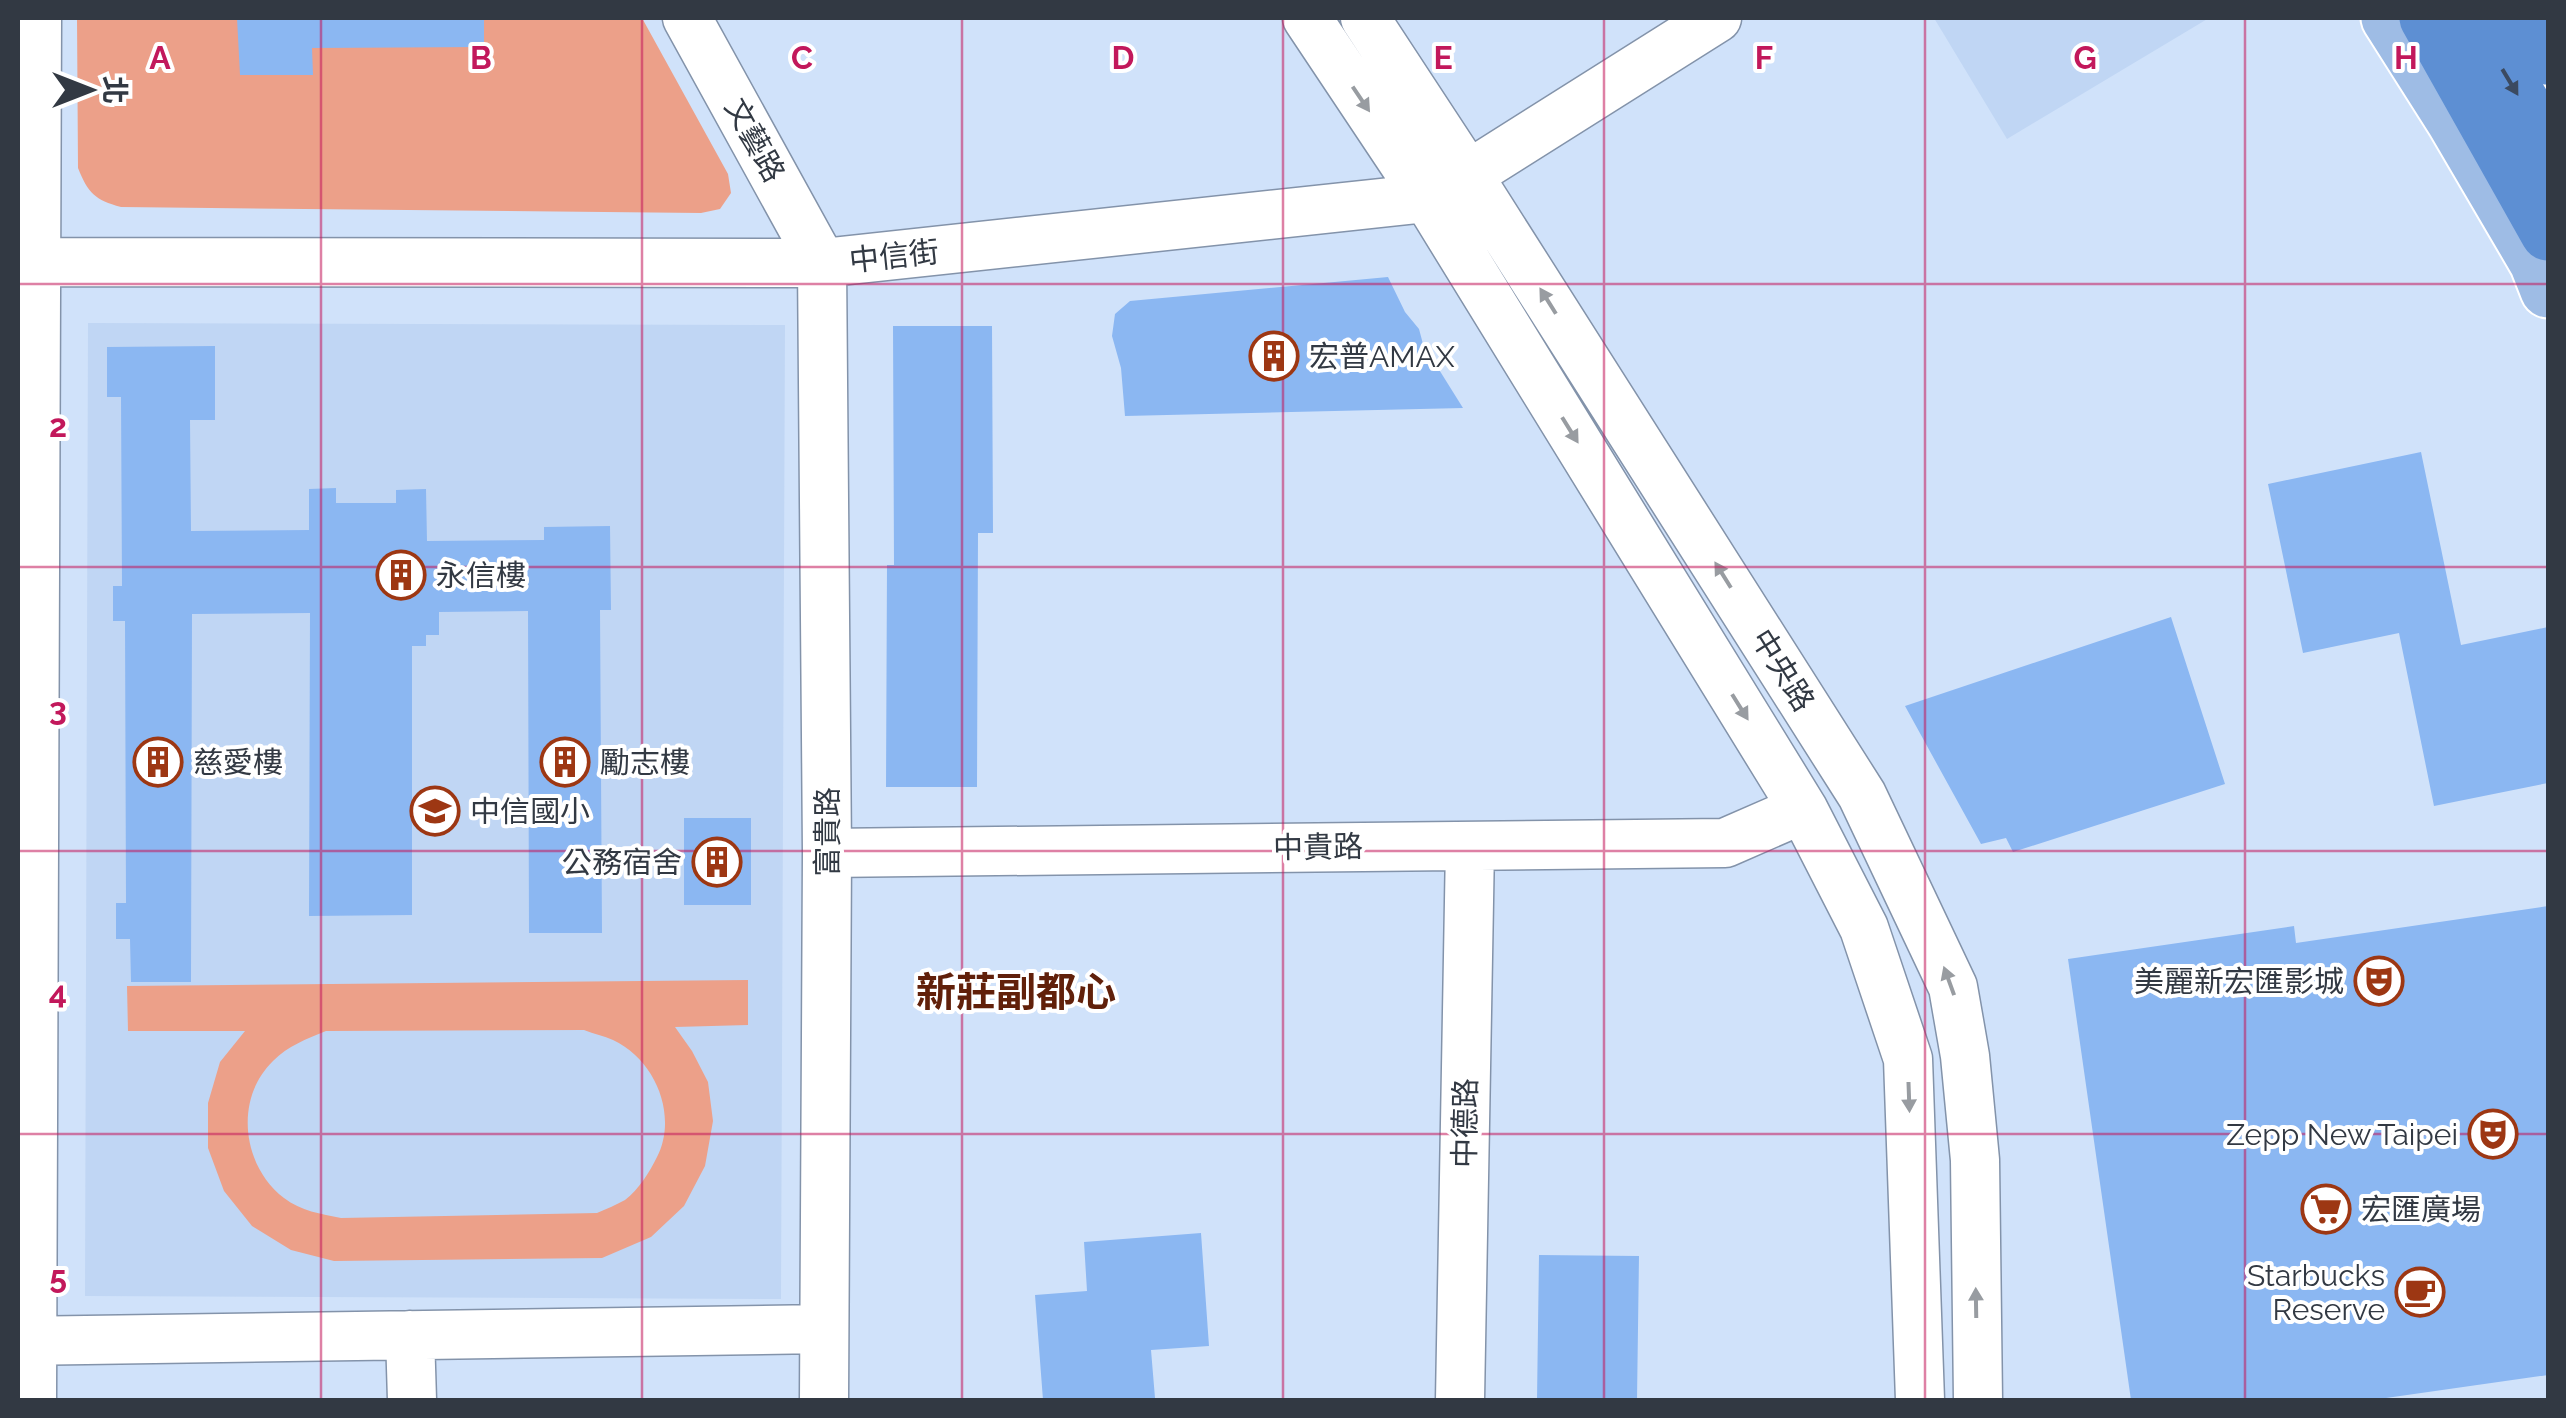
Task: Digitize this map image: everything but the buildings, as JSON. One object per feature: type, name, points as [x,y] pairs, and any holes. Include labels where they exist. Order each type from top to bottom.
[{"type":"highway","points":[[2472,18],[2548,146]]},
{"type":"highway","points":[[2525,18],[2548,57]]},
{"type":"highway","points":[[2409,26],[2548,233]]},
{"type":"main road","points":[[2539,18],[2548,32]]},
{"type":"main road","points":[[2409,26],[2455,122],[2537,262],[2548,290]]},
{"type":"street","points":[[32,1400],[25,1341],[27,261],[37,18]]},
{"type":"street","name":"文藝路","points":[[687,18],[822,264]]},
{"type":"street","name":"中央路","points":[[1307,18],[1427,198],[1803,809],[1864,928],[1908,1058],[1920,1400]]},
{"type":"street","name":"中央路","points":[[1365,18],[1862,795],[1953,987],[1965,1056],[1974,1160],[1978,1400]]},
{"type":"street","name":"中信街","points":[[27,261],[822,264],[1427,198],[1717,18]]},
{"type":"street","name":"富貴路","points":[[822,264],[827,852],[824,1400]]},
{"type":"street","name":"中貴路","points":[[827,852],[1724,843],[1803,809]]},
{"type":"street","name":"中德路","points":[[1460,1400],[1470,846]]},
{"type":"street","points":[[25,1341],[824,1329]]},
{"type":"street","points":[[410,1335],[412,1400]]},
{"type":"shaded area","points":[[77,18],[642,18],[728,174],[731,193],[720,209],[701,213],[121,207],[94,194],[78,168]]},
{"type":"shaded area","points":[[1934,18],[2209,18],[2007,139]]},
{"type":"shaded area","name":"中信國小","points":[[88,323],[785,325],[781,1299],[85,1296]]},
{"type":"shaded area","points":[[748,980],[748,1025],[675,1027],[708,1082],[713,1121],[705,1166],[684,1206],[651,1237],[602,1258],[334,1261],[291,1250],[252,1226],[224,1191],[208,1148],[208,1103],[220,1062],[245,1031],[128,1031],[127,986]],"holes":[[[584,1030],[613,1040],[641,1061],[664,1107],[663,1141],[647,1175],[625,1200],[597,1213],[341,1218],[304,1209],[284,1198],[259,1168],[252,1151],[248,1113],[261,1076],[285,1051],[326,1031]]]},
{"type":"place","name":"宏普AMAX","points":[[1274,356]]},
{"type":"place","name":"永信樓","points":[[401,575]]},
{"type":"place","name":"慈愛樓","points":[[158,762]]},
{"type":"place","name":"勵志樓","points":[[565,762]]},
{"type":"place","name":"中信國小","points":[[435,811]]},
{"type":"place","name":"公務宿舍","points":[[717,862]]},
{"type":"place","name":"美麗新宏匯影城","points":[[2379,981]]},
{"type":"place","name":"Zepp New Taipei","points":[[2493,1134]]},
{"type":"place","name":"宏匯廣場","points":[[2326,1209]]},
{"type":"place","name":"Starbucks Reserve","points":[[2420,1292]]},
{"type":"district","name":"新莊副都心","points":[[1016,991]]}]
